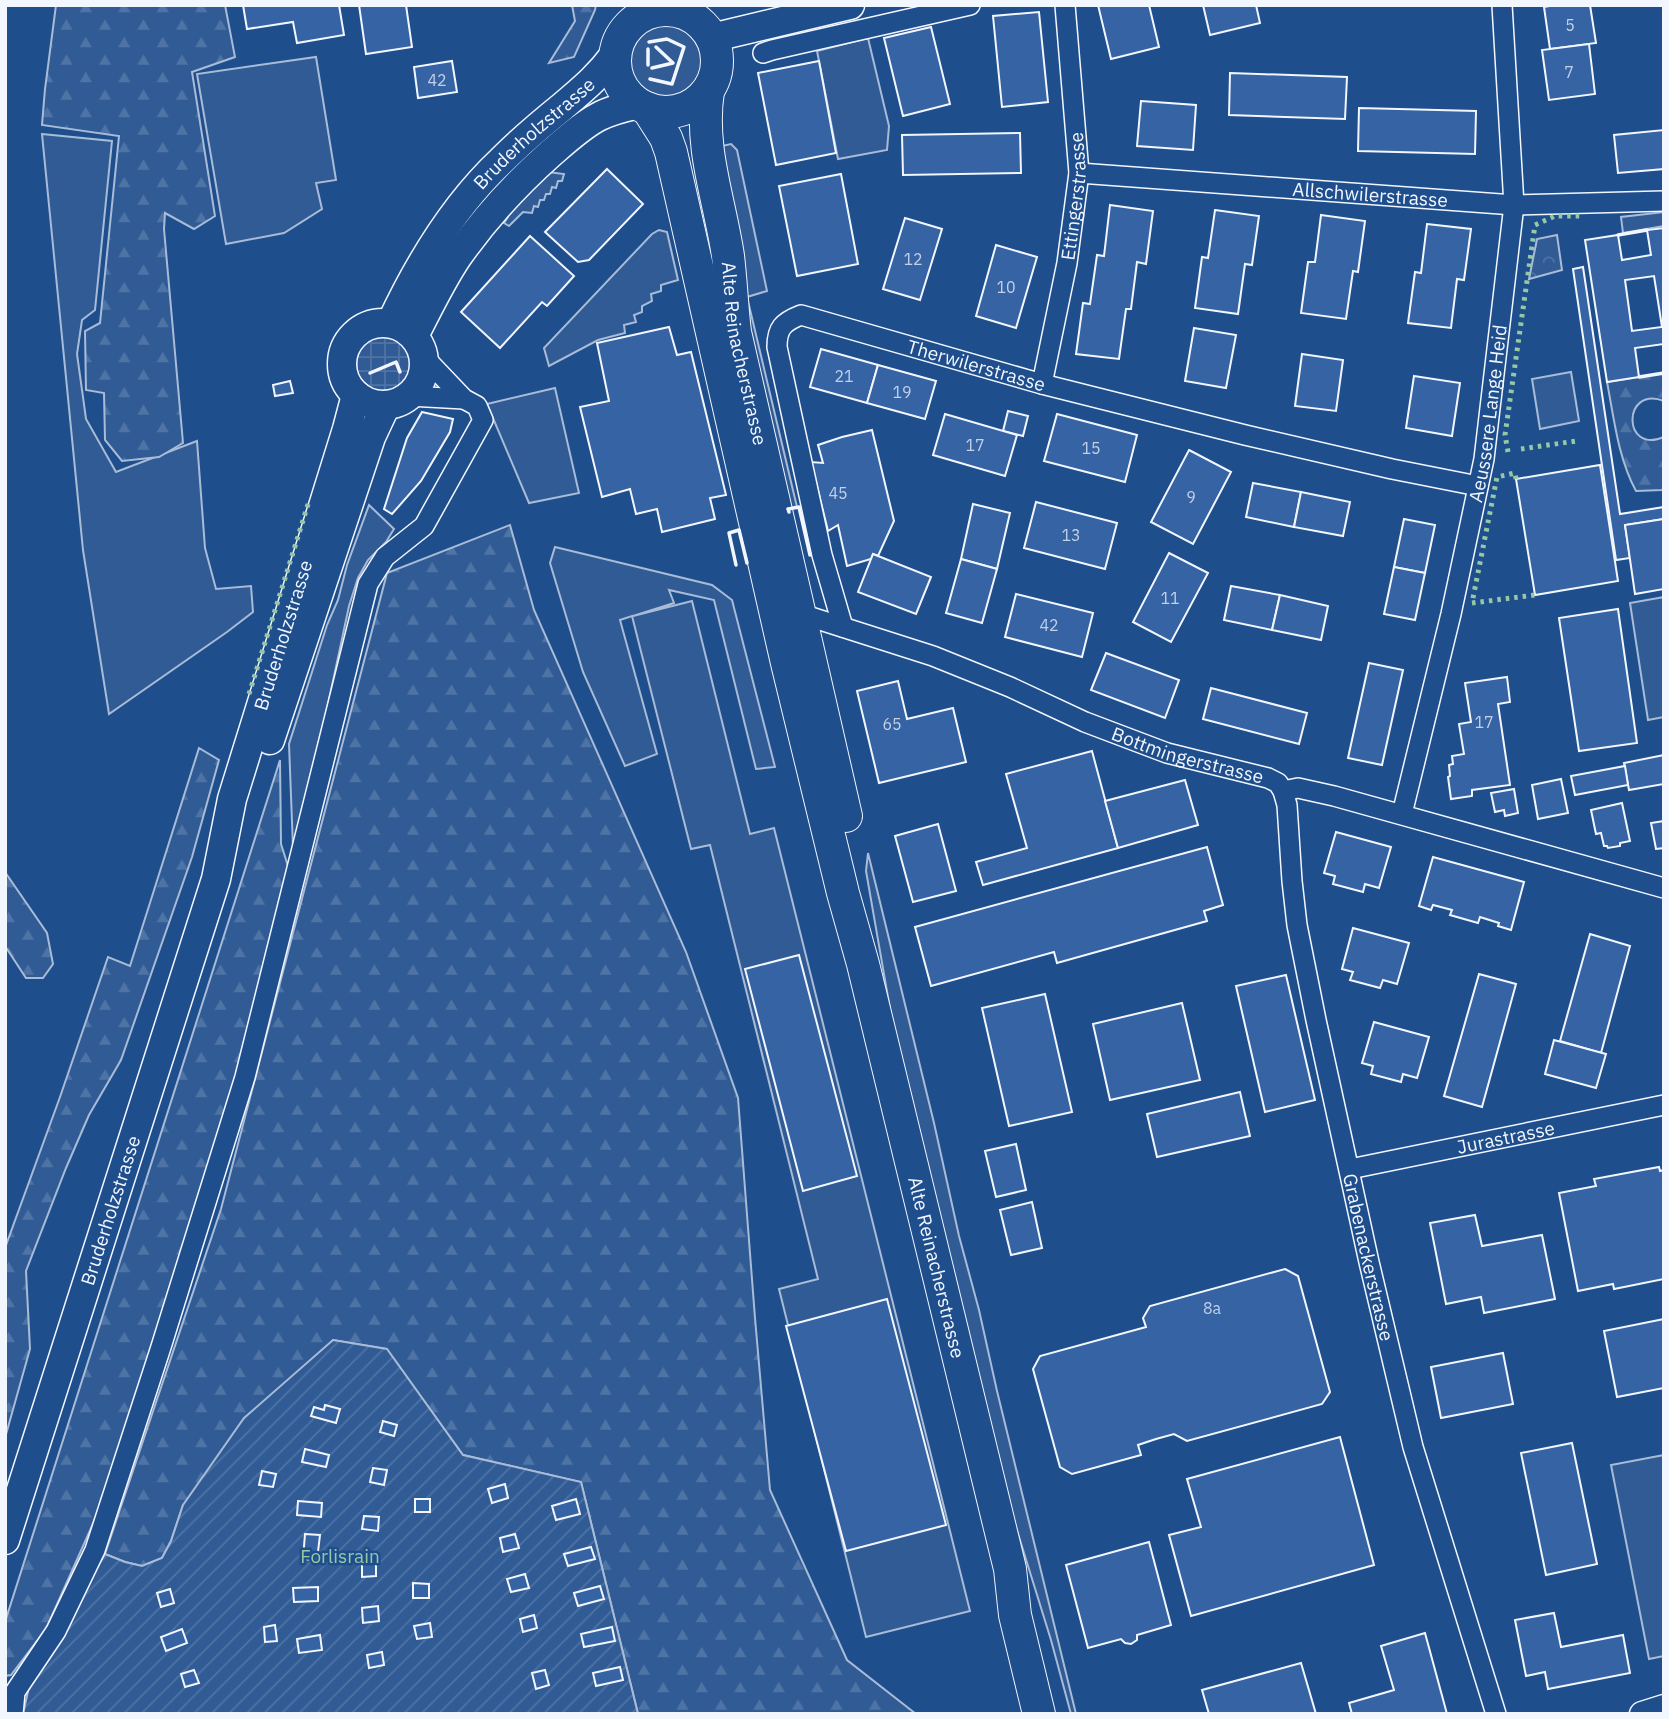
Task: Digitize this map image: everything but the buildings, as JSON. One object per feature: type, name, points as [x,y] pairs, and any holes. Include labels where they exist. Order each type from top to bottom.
[{"type":"main road","points":[[711,38],[850,5]]},
{"type":"main road","points":[[685,10],[706,29],[711,38],[716,57],[715,75],[708,91],[692,105],[680,110],[657,112],[630,98],[623,89],[615,67],[623,30],[650,12],[685,10]]},
{"type":"main road","name":"Bruderholzstrasse","points":[[410,339],[402,299],[431,247],[461,205],[500,161],[601,73],[623,30]]},
{"type":"main road","name":"Alte Reinacherstrasse","points":[[708,91],[705,111],[706,143],[728,256],[735,331],[787,610]]},
{"type":"main road","name":"Bruderholzstrasse","points":[[410,339],[457,257],[522,179],[595,118],[619,108],[643,106]]},
{"type":"main road","name":"Alte Reinacherstrasse","points":[[643,106],[666,138],[671,152],[787,610],[852,840],[860,889],[863,964],[1010,1569],[1015,1615],[1039,1714]]},
{"type":"main road","points":[[377,323],[410,339],[424,373],[418,386],[397,401],[375,404],[356,395],[343,373],[342,360],[345,347],[352,336],[364,327],[377,323]]},
{"type":"main road","name":"Bruderholzstrasse","points":[[216,879],[232,799],[356,395]]},
{"type":"main road","name":"Bruderholzstrasse","points":[[5,1540],[216,879],[249,804],[370,437],[397,401]]},
{"type":"main road","name":"Alte Reinacherstrasse","points":[[1010,1569],[1031,1610],[1059,1714]]},
{"type":"street","points":[[763,53],[970,5]]},
{"type":"street","name":"Ettingerstrasse","points":[[1042,384],[1067,263],[1079,173],[1065,5]]},
{"type":"street","name":"Aeussere Lange Heid","points":[[1402,814],[1451,614],[1484,459],[1514,205],[1502,5]]},
{"type":"street","name":"Allschwilerstrasse","points":[[1079,173],[1514,205],[1664,201]]},
{"type":"street","name":"Therwilerstrasse","points":[[843,627],[822,555],[777,347],[777,336],[781,327],[801,315],[1042,384],[1272,441],[1478,486]]},
{"type":"street","points":[[13,1714],[15,1692],[56,1631],[95,1550],[162,1348],[246,1077],[368,584],[385,557],[424,526],[483,420],[477,406],[464,399],[410,339]]},
{"type":"street","points":[[397,401],[464,399]]},
{"type":"street","name":"Bottmingerstrasse","points":[[787,610],[933,656],[980,674],[1085,722],[1167,753],[1268,778],[1278,783],[1283,790],[1298,788],[1402,814],[1664,888]]},
{"type":"street","name":"Grabenackerstrasse","points":[[1283,790],[1287,805],[1297,925],[1369,1262],[1412,1447],[1496,1714]]},
{"type":"street","name":"Jurastrasse","points":[[1350,1169],[1664,1105]]},
{"type":"street","points":[[1642,1714],[1664,1707]]},
{"type":"shaded area","points":[[665,24],[679,27],[691,35],[699,47],[702,61],[699,75],[691,87],[679,95],[665,98],[651,95],[639,87],[631,75],[628,61],[631,47],[639,35],[651,27]]},
{"type":"shaded area","points":[[868,38],[889,126],[887,150],[838,159],[817,51]]},
{"type":"shaded area","points":[[316,57],[336,180],[316,183],[322,209],[284,233],[226,244],[197,74]]},
{"type":"shaded area","points":[[42,134],[112,141],[95,310],[82,320],[77,354],[86,419],[116,472],[197,441],[205,548],[216,589],[251,586],[253,612],[109,714],[83,550]]},
{"type":"shaded area","points":[[731,144],[737,150],[767,291],[747,297],[797,507],[786,509],[745,329],[717,147]]},
{"type":"shaded area","points":[[548,172],[564,174],[562,181],[558,181],[556,188],[552,187],[544,200],[540,200],[538,207],[534,206],[532,213],[523,212],[509,226],[504,223],[508,217],[506,216]]},
{"type":"shaded area","points":[[1664,212],[1664,226],[1623,233],[1621,217]]},
{"type":"shaded area","points":[[659,230],[667,232],[678,280],[661,285],[661,291],[651,294],[652,301],[642,306],[642,312],[634,315],[636,322],[624,325],[625,333],[598,340],[549,366],[544,348],[652,234]]},
{"type":"shaded area","points":[[378,332],[390,332],[406,341],[413,351],[413,375],[406,385],[390,394],[378,394],[367,389],[358,380],[353,369],[353,357],[358,346],[367,337]]},
{"type":"shaded area","points":[[1571,372],[1579,421],[1540,429],[1532,379]]},
{"type":"shaded area","points":[[555,388],[579,493],[529,503],[487,404]]},
{"type":"shaded area","points":[[369,505],[394,529],[386,542],[368,560],[358,578],[349,606],[293,848],[289,744]]},
{"type":"shaded area","points":[[555,547],[712,585],[732,600],[775,767],[756,769],[714,600],[669,590],[674,603],[633,616],[692,601],[750,834],[774,828],[970,1611],[866,1637],[779,1289],[818,1279],[710,845],[691,849],[632,616],[620,620],[657,754],[625,766],[583,672],[550,563]]},
{"type":"shaded area","points":[[1664,597],[1664,717],[1648,720],[1630,603]]},
{"type":"shaded area","points":[[868,853],[1076,1714],[1071,1714],[1015,1524],[892,1020],[866,871]]},
{"type":"shaded area","points":[[1664,1455],[1664,1656],[1649,1659],[1611,1465]]},
{"type":"green space","points":[[56,5],[225,5],[235,57],[192,72],[215,216],[194,229],[165,213],[164,229],[183,443],[159,457],[122,461],[105,440],[104,393],[86,390],[85,331],[100,323],[119,136],[42,125]]},
{"type":"green space","points":[[572,5],[596,5],[574,57],[549,63],[575,21]]},
{"type":"green space","points":[[1557,235],[1562,270],[1529,279],[1537,239]]},
{"type":"green space","points":[[1664,373],[1664,401],[1650,399],[1640,402],[1634,410],[1632,420],[1640,437],[1650,440],[1664,437],[1664,488],[1636,491],[1621,452],[1607,382]]},
{"type":"green space","points":[[510,525],[534,610],[686,952],[738,1098],[770,1490],[847,1660],[916,1714],[638,1714],[581,1482],[463,1455],[386,1349],[333,1340],[183,1505],[171,1541],[162,1558],[142,1566],[105,1554],[221,1209],[387,573]]},
{"type":"green space","points":[[199,748],[219,760],[192,857],[121,1060],[89,1115],[26,1271],[30,1349],[5,1438],[5,1248],[108,957],[130,966]]},
{"type":"green space","points":[[280,760],[281,844],[288,866],[224,1125],[108,1490],[46,1629],[11,1675],[5,1676],[5,1622]]},
{"type":"green space","points":[[5,872],[47,933],[53,964],[43,978],[26,978],[5,946]]},
{"type":"green space","name":"Forlisrain","points":[[333,1340],[387,1349],[463,1455],[581,1482],[638,1714],[23,1714],[31,1678],[85,1593],[105,1554],[142,1566],[162,1558],[171,1541],[183,1505],[244,1418]]},
{"type":"hedge","points":[[1508,452],[1505,435],[1535,225],[1555,216],[1583,216]]},
{"type":"hedge","points":[[1521,449],[1576,441]]},
{"type":"hedge","points":[[1516,479],[1515,473],[1497,477],[1472,603],[1535,595]]},
{"type":"hedge","points":[[249,694],[309,501]]},
{"type":"wall","points":[[649,42],[667,39],[684,47],[672,84],[650,79]]},
{"type":"wall","points":[[652,68],[673,63],[656,47]]},
{"type":"wall","points":[[648,49],[648,65]]},
{"type":"wall","points":[[1618,235],[1647,230]]},
{"type":"wall","points":[[370,373],[396,362],[400,372]]},
{"type":"wall","points":[[1639,377],[1664,373]]},
{"type":"wall","points":[[789,512],[788,509],[799,507],[810,555]]},
{"type":"wall","points":[[736,565],[729,533],[739,530],[747,563]]}]
